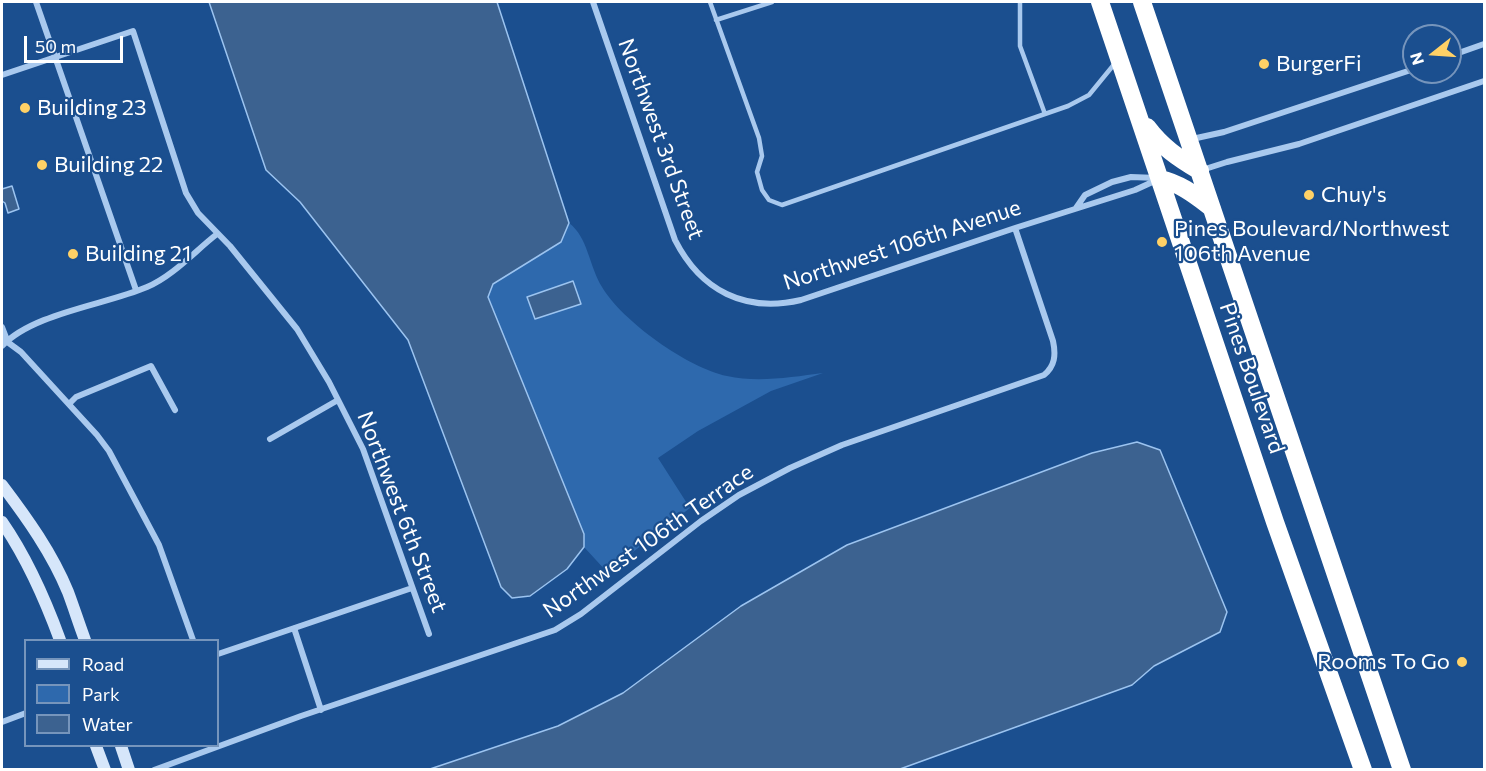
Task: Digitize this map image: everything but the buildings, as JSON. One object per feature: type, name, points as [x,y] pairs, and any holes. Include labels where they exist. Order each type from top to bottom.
[{"type":"highway","name":"Pines Boulevard","points":[[1100,2],[1275,522],[1363,770]]},
{"type":"highway","name":"Pines Boulevard","points":[[1142,2],[1402,770]]},
{"type":"highway","points":[[1140,118],[1160,144],[1176,157],[1200,171]]},
{"type":"highway","points":[[1160,178],[1172,181],[1186,189],[1212,208]]},
{"type":"street","points":[[36,2],[136,290]]},
{"type":"street","name":"Northwest 3rd Street","points":[[594,2],[675,240],[701,277],[714,287],[738,299]]},
{"type":"street","name":"Northwest 6th Street","points":[[56,57],[133,31],[186,193],[198,213],[230,246],[297,329],[338,400],[363,449],[429,634]]},
{"type":"street","points":[[1462,52],[1485,44]]},
{"type":"street","points":[[2,75],[56,57]]},
{"type":"street","points":[[1189,140],[1224,132],[1402,73]]},
{"type":"street","points":[[1200,171],[1299,144],[1485,81]]},
{"type":"street","name":"Northwest 106th Avenue","points":[[1076,208],[1085,195],[1112,183],[1131,177],[1160,178]]},
{"type":"street","name":"Northwest 106th Avenue","points":[[738,299],[764,304],[801,300],[1135,190],[1160,178]]},
{"type":"street","name":"Northwest 106th Terrace","points":[[219,747],[555,630],[581,614],[701,521],[740,495],[790,468],[842,445],[1044,375],[1053,364],[1055,357],[1053,342],[1015,228]]},
{"type":"street","points":[[4,339],[52,317],[136,290],[163,278],[217,234]]},
{"type":"street","points":[[2,327],[4,339],[2,346]]},
{"type":"street","points":[[4,339],[21,352],[109,451],[152,529],[193,639]]},
{"type":"street","points":[[69,404],[76,397],[151,366],[175,410]]},
{"type":"street","points":[[270,439],[338,400]]},
{"type":"street","points":[[2,485],[44,545],[67,591],[85,639]]},
{"type":"street","points":[[2,522],[15,540],[32,573],[60,639]]},
{"type":"street","points":[[219,654],[412,588]]},
{"type":"street","points":[[294,628],[321,710]]},
{"type":"street","points":[[2,722],[24,714]]},
{"type":"street","points":[[96,747],[105,770]]},
{"type":"street","points":[[121,747],[129,770]]},
{"type":"street","name":"Northwest 106th Terrace","points":[[154,770],[218,747]]},
{"type":"lane","points":[[710,2],[759,138],[762,156],[757,172],[762,190],[769,200],[782,205],[1068,106],[1089,96],[1119,57]]},
{"type":"lane","points":[[716,20],[772,2]]},
{"type":"lane","points":[[1020,2],[1020,46],[1045,114]]},
{"type":"green space","points":[[569,223],[580,236],[602,287],[624,314],[657,341],[694,364],[727,376],[751,379],[775,379],[823,373],[771,391],[698,431],[658,458],[690,508],[607,572],[584,547],[584,534],[488,297],[493,284],[561,242]]},
{"type":"water","points":[[209,2],[497,2],[569,223],[561,242],[493,284],[488,297],[584,534],[584,547],[567,569],[530,596],[512,598],[501,587],[408,340],[300,202],[266,170]]},
{"type":"water","points":[[12,186],[19,209],[8,213],[2,201],[2,189]]},
{"type":"water","points":[[573,281],[581,304],[535,319],[527,297]]},
{"type":"water","points":[[1137,442],[1160,450],[1227,612],[1220,632],[1154,666],[1132,685],[900,769],[430,769],[558,726],[623,693],[741,606],[847,545],[1092,453]]},
{"type":"place","name":"BurgerFi","points":[[1264,64]]},
{"type":"place","name":"Building 23","points":[[25,108]]},
{"type":"place","name":"Building 22","points":[[42,165]]},
{"type":"place","name":"Chuy's","points":[[1309,195]]},
{"type":"place","name":"Pines Boulevard/Northwest 106th Avenue","points":[[1162,242]]},
{"type":"place","name":"Building 21","points":[[73,254]]},
{"type":"place","name":"Rooms To Go","points":[[1462,662]]}]
